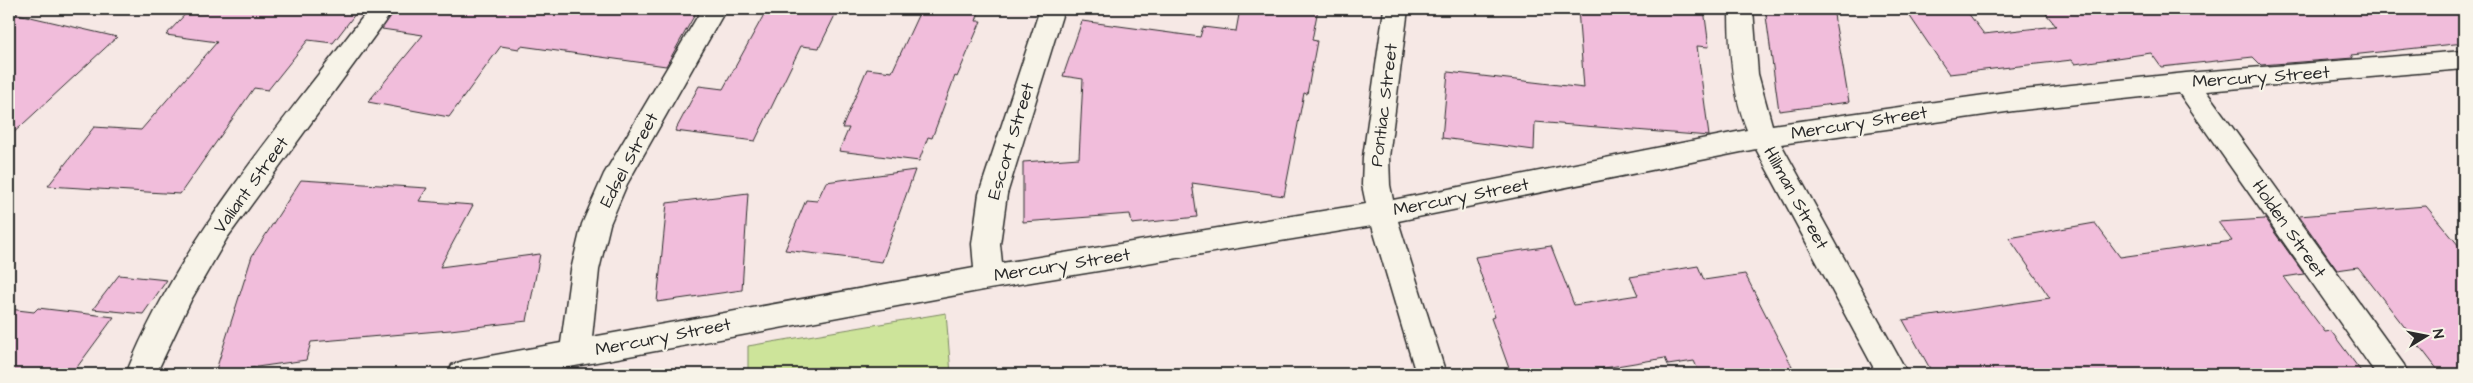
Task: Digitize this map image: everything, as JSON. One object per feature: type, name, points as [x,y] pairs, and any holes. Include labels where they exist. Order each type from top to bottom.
[{"type":"street","name":"Valiant Street","points":[[141,374],[179,294],[217,230],[382,9]]},
{"type":"street","name":"Edsel Street","points":[[575,354],[585,270],[596,224],[614,182],[714,9]]},
{"type":"street","name":"Escort Street","points":[[989,276],[986,244],[993,194],[1052,9]]},
{"type":"street","name":"Pontiac Street","points":[[1396,9],[1376,157],[1376,185],[1382,213],[1431,374]]},
{"type":"street","name":"Hillman Street","points":[[1741,9],[1748,93],[1752,113],[1763,137],[1893,374]]},
{"type":"street","name":"Mercury Street","points":[[463,374],[989,276],[1382,213],[1763,137],[2013,101],[2186,83],[2464,60]]},
{"type":"street","name":"Holden Street","points":[[2186,83],[2393,374]]},
{"type":"green space","points":[[946,313],[951,374],[748,374],[748,346]]},
{"type":"building","points":[[190,9],[359,9],[333,43],[308,40],[268,90],[254,88],[180,194],[48,186],[94,127],[141,130],[217,42],[166,35]]},
{"type":"building","points":[[396,9],[698,9],[666,66],[521,46],[519,49],[501,46],[449,117],[368,102],[423,35],[382,29]]},
{"type":"building","points":[[767,9],[838,9],[819,48],[801,46],[755,141],[675,131],[699,86],[723,89]]},
{"type":"building","points":[[921,9],[980,9],[976,21],[981,21],[957,77],[955,76],[932,138],[928,137],[919,161],[839,151],[849,128],[842,128],[867,69],[892,72]]},
{"type":"building","points":[[1240,9],[1318,9],[1312,40],[1317,41],[1307,94],[1304,93],[1284,196],[1192,183],[1197,217],[1132,224],[1130,214],[1023,222],[1023,162],[1079,158],[1083,79],[1063,76],[1082,21],[1200,37],[1203,27],[1236,31]]},
{"type":"building","points":[[1578,9],[1704,9],[1709,47],[1697,46],[1709,136],[1535,122],[1534,150],[1442,138],[1448,72],[1584,88]]},
{"type":"building","points":[[1765,9],[1833,9],[1849,102],[1779,111]]},
{"type":"building","points":[[1905,9],[1965,9],[1984,34],[2056,26],[2042,9],[2464,9],[2464,43],[2351,55],[2353,58],[2261,65],[2253,57],[2161,67],[2151,53],[2075,64],[2072,60],[1949,74]]},
{"type":"building","points":[[9,12],[117,37],[9,137]]},
{"type":"building","points":[[915,170],[882,262],[785,250],[806,200],[817,201],[826,182]]},
{"type":"building","points":[[301,180],[427,188],[419,201],[473,205],[440,267],[540,254],[527,321],[450,330],[311,342],[306,360],[215,373],[252,256]]},
{"type":"building","points":[[748,193],[742,290],[657,302],[667,203]]},
{"type":"building","points":[[2426,206],[2464,252],[2464,374],[2441,374],[2358,267],[2337,270],[2299,216]]},
{"type":"building","points":[[2265,219],[2304,274],[2284,277],[2325,332],[2331,331],[2363,374],[1933,374],[1903,320],[2050,298],[2009,238],[2095,223],[2120,257],[2232,241],[2218,222]]},
{"type":"building","points":[[1551,246],[1574,305],[1638,295],[1630,277],[1698,266],[1704,280],[1745,274],[1796,374],[1700,374],[1694,361],[1668,365],[1665,358],[1568,374],[1511,374],[1491,318],[1495,317],[1475,257]]},
{"type":"building","points":[[119,275],[167,280],[143,314],[93,309]]},
{"type":"building","points":[[38,308],[114,317],[72,374],[9,374],[9,309],[34,312]]}]
